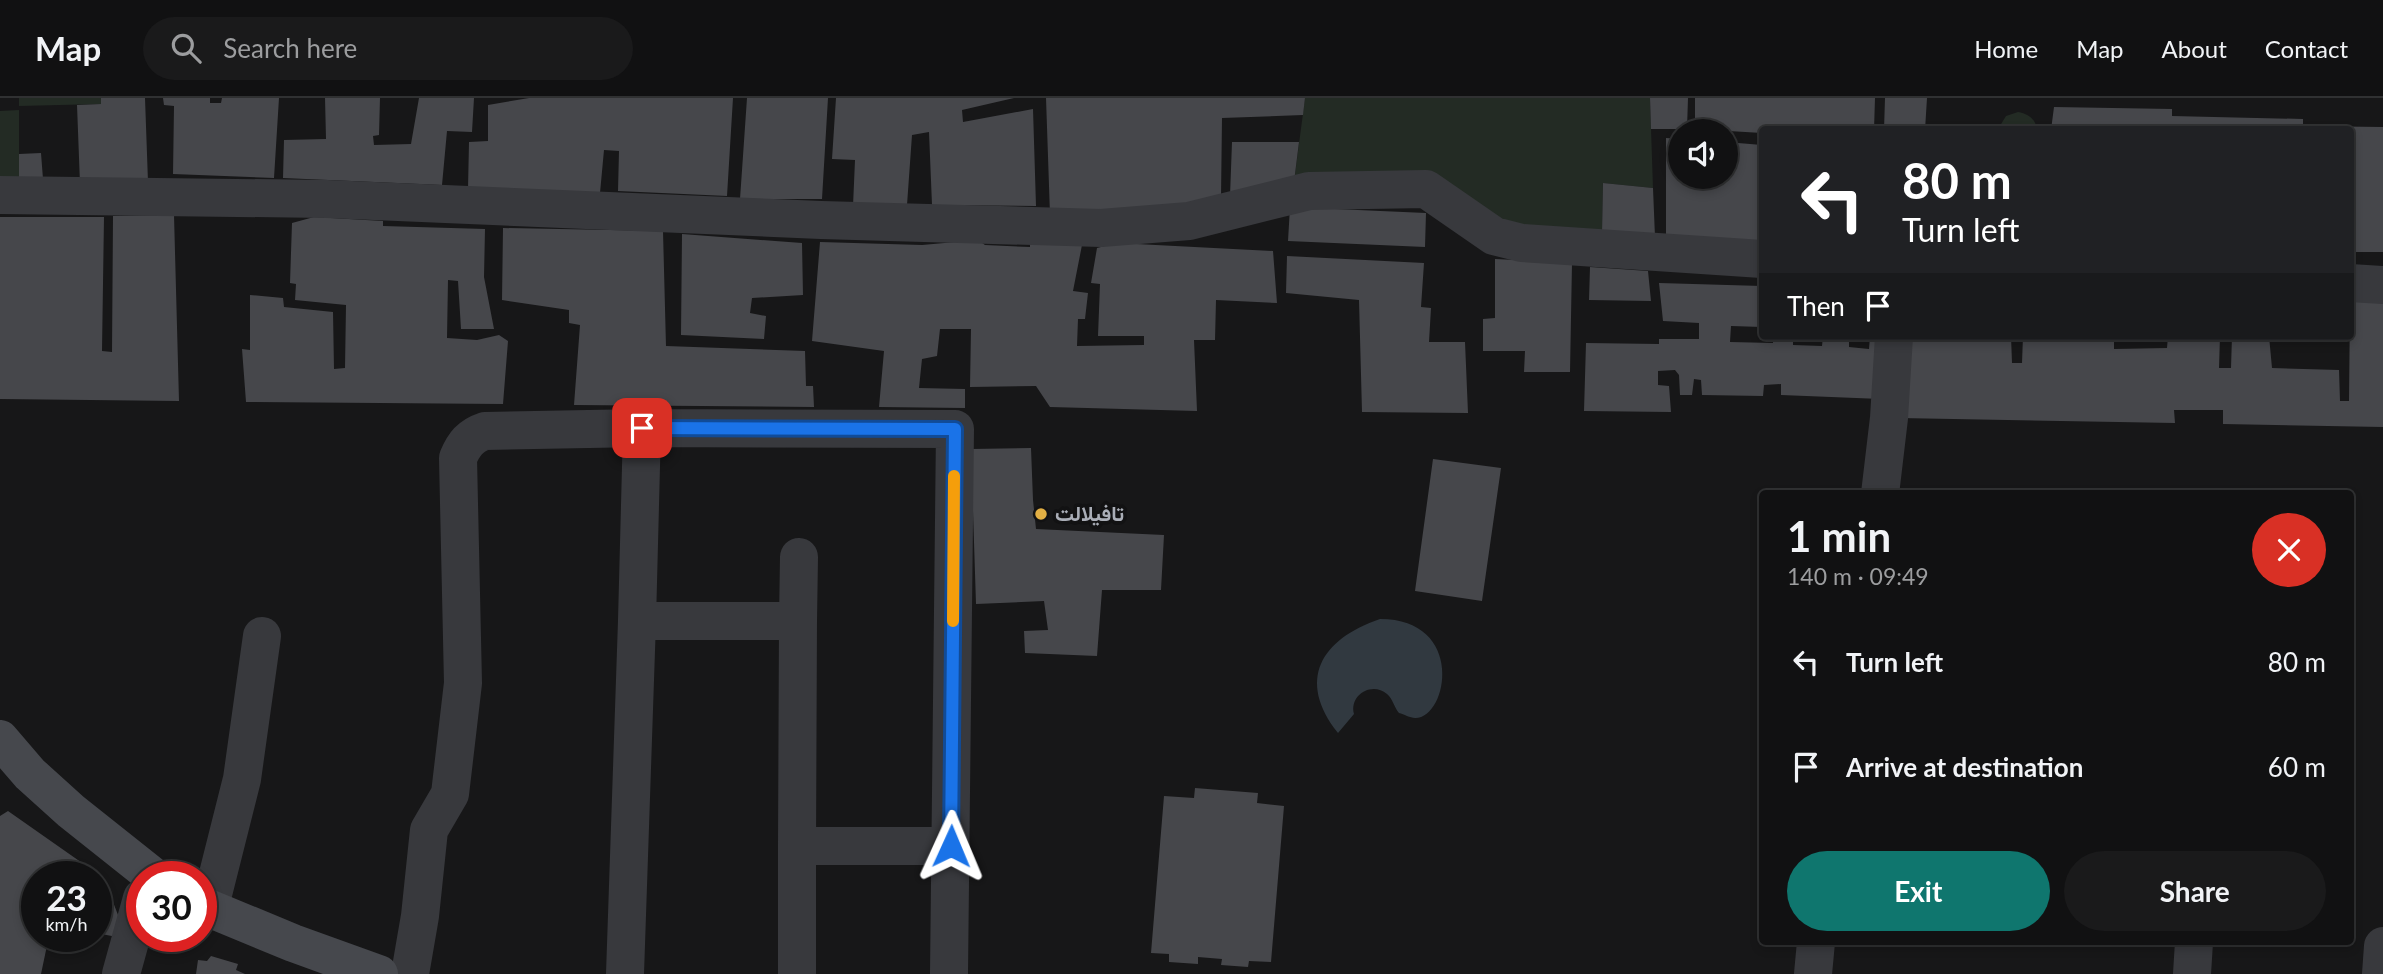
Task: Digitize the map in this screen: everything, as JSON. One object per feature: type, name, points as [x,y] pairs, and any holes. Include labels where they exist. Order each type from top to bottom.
[{"type":"street","points":[[0,195],[327,199],[821,220],[1101,228],[1189,221],[1309,191],[1426,189],[1494,236],[1522,243],[1759,259]]},
{"type":"street","points":[[2354,284],[2383,285]]},
{"type":"street","points":[[1880,490],[1889,418],[1894,340]]},
{"type":"street","points":[[625,974],[642,428]]},
{"type":"street","points":[[410,974],[420,916],[429,830],[450,794],[463,683],[458,458],[463,446],[473,435],[485,431],[642,428],[955,429],[949,974]]},
{"type":"street","points":[[797,974],[799,557]]},
{"type":"street","points":[[637,621],[798,621]]},
{"type":"street","points":[[217,865],[242,779],[262,636]]},
{"type":"street","points":[[0,739],[40,783],[126,861]]},
{"type":"street","points":[[797,846],[951,846]]},
{"type":"street","points":[[217,912],[379,974]]},
{"type":"street","points":[[1813,974],[1816,945]]},
{"type":"street","points":[[2192,974],[2194,945]]},
{"type":"street","points":[[2381,974],[2383,946]]},
{"type":"street","points":[[121,974],[127,952]]},
{"type":"shaded area","points":[[19,98],[101,98],[101,104],[19,106]]},
{"type":"shaded area","points":[[1305,98],[1650,98],[1653,188],[1603,183],[1602,232],[1502,224],[1294,182]]},
{"type":"shaded area","points":[[19,110],[19,179],[0,179],[0,111]]},
{"type":"shaded area","points":[[2018,112],[2025,114],[2036,126],[2000,126],[2006,116]]},
{"type":"shaded area","points":[[1380,619],[1408,623],[1426,635],[1438,651],[1442,669],[1441,687],[1436,703],[1426,714],[1413,718],[1399,713],[1391,698],[1381,690],[1369,690],[1358,696],[1353,707],[1354,714],[1338,733],[1325,714],[1319,696],[1317,679],[1321,664],[1330,650],[1343,638]]},
{"type":"building","points":[[101,98],[145,98],[148,182],[80,184],[77,105],[101,104]]},
{"type":"building","points":[[163,98],[210,98],[210,103],[221,103],[222,98],[279,98],[274,178],[173,174],[174,106],[164,105]]},
{"type":"building","points":[[325,98],[380,98],[379,135],[373,136],[374,145],[411,144],[419,98],[474,98],[472,132],[447,131],[442,185],[283,178],[284,140],[326,139]]},
{"type":"building","points":[[529,98],[733,98],[727,196],[618,191],[619,151],[604,150],[600,193],[468,189],[469,142],[488,141],[488,105]]},
{"type":"building","points":[[747,98],[828,98],[822,199],[740,199]]},
{"type":"building","points":[[836,98],[1014,98],[962,110],[963,122],[1033,109],[1036,206],[932,205],[929,132],[912,135],[907,205],[853,206],[855,160],[832,159]]},
{"type":"building","points":[[1046,98],[1305,98],[1303,115],[1222,118],[1221,198],[1153,208],[1050,215]]},
{"type":"building","points":[[1650,98],[1688,98],[1687,119],[1668,119],[1668,129],[1651,129]]},
{"type":"building","points":[[1695,98],[1875,98],[1874,126],[1759,126],[1759,133],[1738,132],[1738,119],[1695,119]]},
{"type":"building","points":[[1885,98],[1927,98],[1925,126],[1884,126]]},
{"type":"building","points":[[2054,107],[2172,109],[2172,116],[2303,119],[2303,126],[2052,126]]},
{"type":"building","points":[[2354,127],[2383,127],[2383,252],[2354,252]]},
{"type":"building","points":[[1666,138],[1668,189],[1738,189],[1738,143],[1759,145],[1759,245],[1666,238]]},
{"type":"building","points":[[1232,142],[1299,142],[1294,182],[1230,196]]},
{"type":"building","points":[[41,153],[43,179],[19,179],[19,154]]},
{"type":"building","points":[[1603,183],[1653,188],[1655,237],[1602,232]]},
{"type":"building","points":[[1290,207],[1426,213],[1425,247],[1288,241]]},
{"type":"building","points":[[174,215],[179,401],[0,399],[0,217],[104,217],[102,351],[112,352],[113,216]]},
{"type":"building","points":[[314,217],[383,221],[383,226],[485,229],[484,277],[494,329],[461,329],[458,281],[448,280],[447,338],[477,340],[499,335],[508,341],[503,404],[246,402],[242,349],[250,350],[250,295],[283,298],[284,307],[333,312],[334,369],[345,368],[346,305],[295,300],[296,284],[290,283],[292,223]]},
{"type":"building","points":[[503,228],[663,231],[666,346],[805,351],[806,386],[813,386],[814,407],[574,405],[580,325],[569,323],[569,310],[502,300]]},
{"type":"building","points":[[682,234],[802,243],[803,295],[752,298],[750,313],[766,316],[764,339],[681,335]]},
{"type":"building","points":[[978,240],[985,245],[1030,247],[1030,241],[1082,245],[1073,291],[1088,293],[1085,319],[1078,319],[1077,346],[1144,345],[1144,336],[1098,336],[1100,284],[1091,283],[1097,248],[1117,243],[1273,251],[1277,303],[1216,300],[1215,340],[1194,340],[1197,411],[1050,407],[1036,386],[970,387],[971,329],[940,329],[937,356],[922,359],[919,388],[965,389],[965,408],[879,407],[884,351],[812,341],[820,242],[922,245]]},
{"type":"building","points":[[1287,256],[1424,263],[1421,307],[1431,308],[1429,342],[1465,342],[1468,413],[1362,412],[1359,300],[1286,293]]},
{"type":"building","points":[[1495,259],[1572,263],[1570,372],[1524,372],[1525,351],[1483,351],[1483,319],[1495,318]]},
{"type":"building","points":[[1590,267],[1648,271],[1651,301],[1589,300]]},
{"type":"building","points":[[1659,283],[1759,286],[1759,327],[1731,326],[1730,342],[1773,343],[1773,340],[1793,340],[1793,345],[1822,346],[1823,340],[1849,340],[1849,347],[1869,349],[1870,340],[1885,340],[1881,399],[1781,395],[1781,384],[1764,385],[1763,396],[1702,395],[1701,380],[1694,379],[1692,395],[1680,395],[1679,375],[1675,370],[1658,371],[1658,385],[1669,386],[1671,412],[1584,411],[1586,343],[1659,344],[1659,339],[1699,339],[1699,323],[1663,321]]},
{"type":"building","points":[[2354,302],[2383,302],[2383,427],[2223,424],[2223,410],[2174,410],[2175,423],[1899,418],[1906,340],[2011,340],[2012,363],[2022,363],[2023,340],[2114,340],[2114,349],[2167,348],[2168,340],[2220,340],[2219,368],[2231,368],[2232,340],[2269,340],[2272,368],[2339,370],[2340,401],[2349,401],[2350,340],[2354,340]]},
{"type":"building","points":[[1031,448],[1036,529],[1164,535],[1161,590],[1102,590],[1097,656],[1025,653],[1024,631],[1048,630],[1044,601],[976,604],[971,449]]},
{"type":"building","points":[[1433,459],[1501,468],[1482,601],[1415,591]]},
{"type":"building","points":[[1195,788],[1258,793],[1257,803],[1284,806],[1271,962],[1249,961],[1248,967],[1221,965],[1222,959],[1198,957],[1198,964],[1169,962],[1169,954],[1151,953],[1164,796],[1194,798]]},
{"type":"building","points":[[8,811],[79,861],[21,861],[21,952],[46,952],[41,974],[0,974],[0,816]]},
{"type":"building","points":[[112,899],[118,915],[117,937],[112,936]]},
{"type":"building","points":[[211,956],[238,964],[236,970],[245,974],[196,974],[198,960],[207,961]]},
{"type":"slow traffic","points":[[953,621],[954,476]]},
{"type":"place","name":"تافيلالت","points":[[1041,514]]},
{"type":"route","points":[[642,428],[955,429],[951,846]]}]
